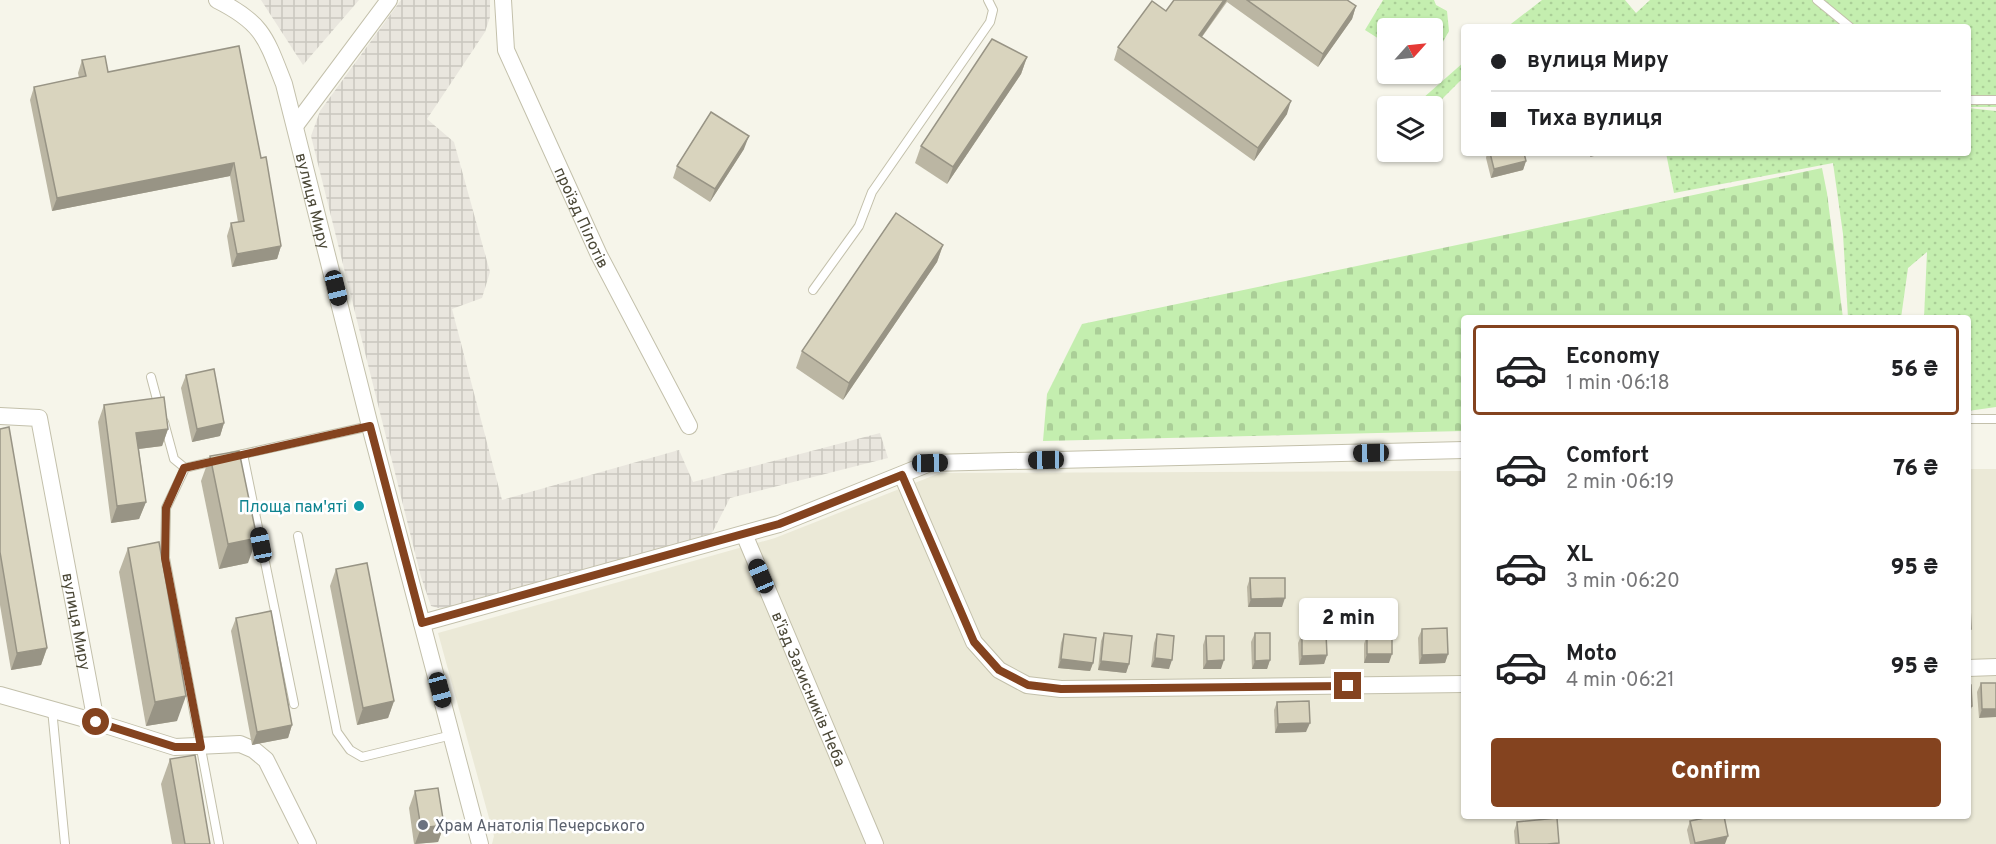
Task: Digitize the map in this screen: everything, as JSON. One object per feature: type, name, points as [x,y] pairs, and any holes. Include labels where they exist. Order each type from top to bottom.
[{"type":"street","name":"вулиця Миру","points":[[217,0],[240,12],[264,35],[284,84],[370,426],[480,844]]},
{"type":"street","points":[[295,126],[389,0]]},
{"type":"street","name":"проїзд Пілотів","points":[[503,0],[506,51],[599,255],[689,426]]},
{"type":"street","name":"вулиця Миру","points":[[0,416],[39,418],[96,722]]},
{"type":"street","points":[[422,623],[779,524],[930,463],[1461,450]]},
{"type":"street","points":[[902,475],[974,642],[999,670],[1028,685],[1061,689],[1461,684]]},
{"type":"street","name":"в'їзд Захисників Неба","points":[[744,534],[875,844]]},
{"type":"street","points":[[1971,668],[1996,667]]},
{"type":"street","points":[[0,695],[175,747],[240,744],[254,750],[266,760],[306,843]]},
{"type":"lane","points":[[813,290],[859,226],[872,192],[990,22],[993,10],[988,0]]},
{"type":"lane","points":[[1817,0],[1846,24]]},
{"type":"lane","points":[[1971,100],[1996,100]]},
{"type":"lane","points":[[150,377],[174,459],[184,468]]},
{"type":"lane","points":[[1971,419],[1996,419]]},
{"type":"lane","points":[[184,468],[370,426]]},
{"type":"lane","points":[[243,454],[294,704]]},
{"type":"lane","points":[[184,468],[166,508],[165,558],[219,844]]},
{"type":"lane","points":[[298,536],[337,732],[350,750],[362,757],[452,735]]},
{"type":"lane","points":[[52,710],[65,844]]},
{"type":"shaded area","points":[[261,0],[359,0],[303,65]]},
{"type":"shaded area","points":[[401,0],[490,0],[490,17],[485,32],[427,119],[454,142],[490,272],[482,298],[452,309],[502,500],[679,450],[693,482],[880,433],[888,458],[730,498],[710,537],[446,610],[431,606],[421,577],[311,136],[320,111]]},
{"type":"shaded area","points":[[1971,469],[1996,469],[1996,844],[492,844],[494,836],[438,633],[775,538],[940,473],[1461,471],[1461,819],[1971,819]]},
{"type":"green space","points":[[1383,0],[1434,0],[1436,5],[1447,11],[1449,31],[1443,42],[1443,18],[1377,18],[1377,38],[1365,30]]},
{"type":"green space","points":[[1542,0],[1625,0],[1636,13],[1650,0],[1996,0],[1996,107],[1971,107],[1971,24],[1511,24]]},
{"type":"green space","points":[[1461,65],[1461,80],[1443,98],[1443,96],[1425,96],[1439,84],[1443,84],[1443,80]]},
{"type":"green space","points":[[1971,108],[1996,111],[1996,407],[1971,411],[1971,315],[1924,315],[1927,252],[1908,268],[1901,315],[1848,315],[1843,234],[1833,163],[1674,193],[1667,156],[1971,156]]},
{"type":"green space","points":[[1822,168],[1843,315],[1461,315],[1461,431],[1043,441],[1047,394],[1082,324]]},
{"type":"building","points":[[1174,0],[1224,0],[1199,35],[1291,101],[1258,148],[1118,47],[1152,1],[1166,11]]},
{"type":"building","points":[[1247,0],[1347,0],[1356,6],[1323,54]]},
{"type":"building","points":[[992,39],[1027,57],[953,167],[921,146]]},
{"type":"building","points":[[239,46],[261,158],[266,157],[281,246],[237,254],[231,223],[244,221],[234,163],[57,198],[34,87],[86,76],[82,60],[105,56],[108,72]]},
{"type":"building","points":[[711,112],[749,136],[715,189],[677,166]]},
{"type":"building","points":[[1491,156],[1525,156],[1526,161],[1494,169]]},
{"type":"building","points":[[896,213],[943,245],[849,383],[802,351]]},
{"type":"building","points":[[214,369],[224,423],[197,429],[186,375]]},
{"type":"building","points":[[164,397],[168,429],[136,433],[146,502],[117,506],[104,405]]},
{"type":"building","points":[[9,427],[47,648],[17,653],[0,552],[0,429]]},
{"type":"building","points":[[239,451],[257,538],[228,544],[210,456]]},
{"type":"building","points":[[159,542],[186,696],[155,702],[128,548]]},
{"type":"building","points":[[367,563],[394,701],[363,708],[336,569]]},
{"type":"building","points":[[1250,578],[1285,578],[1285,598],[1251,599]]},
{"type":"building","points":[[271,611],[292,725],[257,732],[236,618]]},
{"type":"building","points":[[1447,628],[1448,654],[1422,655],[1422,629]]},
{"type":"building","points":[[1104,633],[1132,636],[1129,664],[1101,661]]},
{"type":"building","points":[[1255,633],[1270,633],[1270,660],[1255,661]]},
{"type":"building","points":[[1064,634],[1096,638],[1093,663],[1061,659]]},
{"type":"building","points":[[1157,634],[1174,636],[1172,660],[1155,658]]},
{"type":"building","points":[[1302,634],[1326,634],[1327,655],[1302,656]]},
{"type":"building","points":[[1367,635],[1392,635],[1392,654],[1367,654]]},
{"type":"building","points":[[1206,636],[1224,636],[1224,660],[1207,661]]},
{"type":"building","points":[[1981,683],[1996,683],[1996,709],[1982,709]]},
{"type":"building","points":[[1309,701],[1310,723],[1278,724],[1277,702]]},
{"type":"building","points":[[195,755],[210,844],[185,844],[170,759]]},
{"type":"building","points":[[438,788],[444,825],[421,828],[415,791]]},
{"type":"building","points":[[1557,819],[1559,843],[1519,844],[1517,822]]},
{"type":"building","points":[[1725,819],[1728,836],[1695,843],[1690,821]]},
{"type":"place","name":"Площа пам'яті","points":[[359,506]]},
{"type":"place","name":"Храм Анатолія Печерського","points":[[423,825]]},
{"type":"route","points":[[96,722],[175,747],[201,747],[165,558],[166,508],[184,468],[370,426],[422,623],[779,524],[902,475],[974,642],[999,670],[1028,685],[1061,689],[1348,686]]}]
